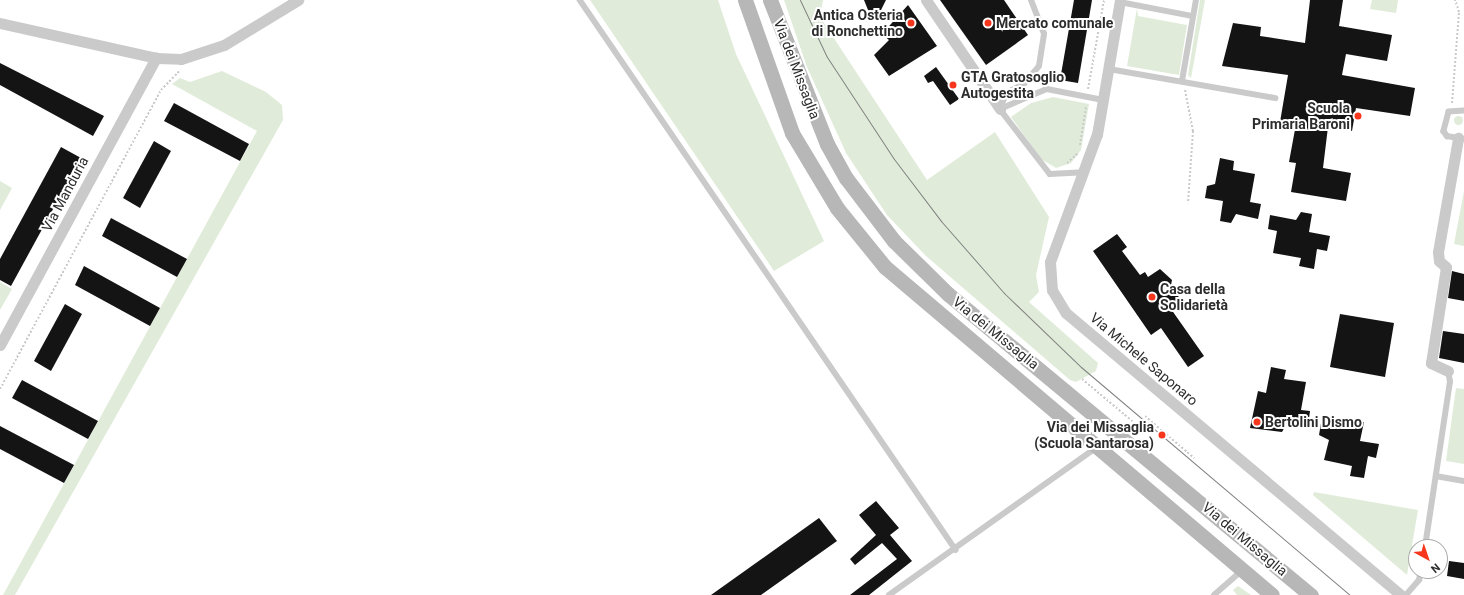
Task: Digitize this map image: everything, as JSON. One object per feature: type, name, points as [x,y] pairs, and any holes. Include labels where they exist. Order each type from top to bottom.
[{"type":"main road","name":"Via dei Missaglia","points":[[745,0],[792,133],[829,196],[860,238],[918,298],[1098,447],[1272,595]]},
{"type":"main road","name":"Via dei Missaglia","points":[[770,0],[827,144],[846,178],[894,241],[948,294],[1312,595]]},
{"type":"street","points":[[0,23],[156,58],[181,59],[208,52],[298,0]]},
{"type":"street","points":[[926,0],[1000,109]]},
{"type":"street","name":"Via Michele Saponaro","points":[[1120,1],[1103,100],[1085,172],[1049,269],[1052,290],[1066,312],[1400,595]]},
{"type":"street","name":"Via Manduria","points":[[0,345],[156,58]]},
{"type":"street","points":[[1448,371],[1430,363],[1446,267],[1439,261],[1438,252],[1461,139]]},
{"type":"lane","points":[[580,0],[956,550]]},
{"type":"lane","points":[[1000,109],[1006,93],[1024,84],[1039,66],[1044,34],[1031,0]]},
{"type":"lane","points":[[1182,81],[1196,0]]},
{"type":"lane","name":"Via Michele Saponaro","points":[[1120,1],[1193,16]]},
{"type":"lane","points":[[1109,69],[1276,98]]},
{"type":"lane","points":[[1000,109],[1047,89],[1103,100]]},
{"type":"lane","points":[[1000,109],[1019,136],[1050,174],[1085,172]]},
{"type":"lane","points":[[1461,139],[1444,133],[1448,115],[1454,110],[1464,111]]},
{"type":"lane","points":[[1426,539],[1450,382],[1448,371]]},
{"type":"lane","points":[[889,595],[956,550],[1098,447]]},
{"type":"lane","points":[[1436,476],[1464,481]]},
{"type":"lane","points":[[1214,595],[1243,570]]},
{"type":"lane","points":[[1406,595],[1419,579]]},
{"type":"path","points":[[1454,110],[1451,97],[1459,12],[1455,0]]},
{"type":"path","points":[[0,389],[168,83]]},
{"type":"path","points":[[1184,87],[1193,123],[1188,202]]},
{"type":"path","points":[[1082,379],[1137,425]]},
{"type":"path","points":[[1145,416],[1194,458]]},
{"type":"green space","points":[[590,0],[718,0],[736,54],[824,241],[774,271]]},
{"type":"green space","points":[[784,0],[823,0],[820,17],[927,180],[995,132],[1049,217],[1036,275],[1039,292],[1029,302],[1098,363],[1096,371],[1076,382],[1070,380],[926,256],[887,215],[846,153],[807,67]]},
{"type":"green space","points":[[1200,0],[1205,0],[1191,78],[1188,75]]},
{"type":"green space","points":[[1372,0],[1398,0],[1396,13],[1370,9]]},
{"type":"green space","points":[[1137,8],[1138,16],[1187,25],[1179,75],[1127,66]]},
{"type":"green space","points":[[222,71],[266,92],[282,105],[283,120],[15,595],[3,595],[257,131],[172,84],[180,78],[190,82]]},
{"type":"green space","points":[[1053,97],[1089,104],[1081,150],[1071,163],[1056,168],[1041,159],[1011,117],[1031,103]]},
{"type":"green space","points":[[1458,115],[1463,120],[1458,125],[1453,120]]},
{"type":"green space","points":[[0,181],[12,188],[0,210]]},
{"type":"green space","points":[[1464,191],[1464,246],[1454,244]]},
{"type":"green space","points":[[0,282],[12,289],[0,310]]},
{"type":"green space","points":[[1456,388],[1464,389],[1464,464],[1446,461]]},
{"type":"green space","points":[[1314,492],[1418,510],[1413,539],[1408,539],[1407,575],[1313,495]]},
{"type":"green space","points":[[1238,586],[1251,595],[1237,595],[1233,590]]},
{"type":"building","points":[[864,0],[886,0],[881,10],[875,13],[868,10]]},
{"type":"building","name":"Mercato comunale","points":[[940,0],[1004,0],[1028,35],[986,65]]},
{"type":"building","points":[[1074,0],[1092,0],[1078,83],[1060,80]]},
{"type":"building","points":[[1310,0],[1343,0],[1339,26],[1392,35],[1387,61],[1346,54],[1342,75],[1415,88],[1410,116],[1356,108],[1352,131],[1328,127],[1323,168],[1351,173],[1346,201],[1291,192],[1296,163],[1289,162],[1296,124],[1280,122],[1288,75],[1222,66],[1233,23],[1261,27],[1260,36],[1305,43]]},
{"type":"building","points":[[908,5],[937,46],[889,76],[874,55],[889,40],[882,34]]},
{"type":"building","points":[[0,63],[104,116],[93,136],[0,85]]},
{"type":"building","points":[[936,67],[959,99],[950,105],[933,81],[928,83],[924,76]]},
{"type":"building","points":[[174,103],[249,144],[240,161],[164,121]]},
{"type":"building","points":[[154,141],[171,151],[140,208],[123,198]]},
{"type":"building","points":[[61,147],[81,158],[11,286],[0,280],[0,259]]},
{"type":"building","points":[[1220,158],[1234,161],[1233,170],[1255,174],[1250,202],[1261,204],[1258,219],[1236,214],[1231,223],[1220,221],[1223,201],[1205,198],[1207,186],[1215,184]]},
{"type":"building","points":[[1301,212],[1312,214],[1309,232],[1330,236],[1327,251],[1317,249],[1314,269],[1299,266],[1301,258],[1273,253],[1277,231],[1268,229],[1270,215],[1296,220]]},
{"type":"building","points":[[111,218],[187,259],[177,277],[102,236]]},
{"type":"building","name":"Casa della Solidarietà","points":[[1117,234],[1127,247],[1122,251],[1140,275],[1145,272],[1148,277],[1160,269],[1172,280],[1171,285],[1182,302],[1171,309],[1204,356],[1188,367],[1161,328],[1151,335],[1093,251]]},
{"type":"building","points":[[84,266],[160,308],[150,326],[75,285]]},
{"type":"building","points":[[1452,271],[1464,274],[1464,301],[1448,298]]},
{"type":"building","points":[[65,304],[82,314],[51,371],[34,361]]},
{"type":"building","points":[[1340,314],[1394,323],[1385,377],[1330,367]]},
{"type":"building","points":[[1443,331],[1464,334],[1464,363],[1439,358]]},
{"type":"building","points":[[1271,367],[1286,370],[1284,379],[1306,382],[1301,410],[1310,411],[1308,426],[1287,423],[1282,432],[1250,428],[1258,391],[1266,393]]},
{"type":"building","points":[[22,380],[98,421],[88,439],[12,398]]},
{"type":"building","points":[[1343,419],[1364,422],[1360,441],[1379,444],[1376,458],[1368,456],[1364,478],[1350,476],[1352,466],[1324,460],[1329,440],[1319,435],[1321,423],[1342,427]]},
{"type":"building","points":[[0,426],[74,465],[64,483],[0,449]]},
{"type":"building","points":[[876,501],[899,528],[890,535],[912,561],[869,595],[850,595],[897,559],[882,543],[855,565],[850,559],[876,535],[859,515]]},
{"type":"building","points":[[819,518],[837,541],[761,595],[711,595]]},
{"type":"building","points":[[1449,561],[1464,563],[1464,579],[1448,576]]},
{"type":"tram line","points":[[800,0],[827,57],[894,159],[941,221],[1004,293],[1081,367],[1350,595]]},
{"type":"place","name":"Antica Osteria di Ronchettino","points":[[911,23]]},
{"type":"place","name":"Mercato comunale","points":[[988,23]]},
{"type":"place","name":"GTA Gratosoglio Autogestita","points":[[953,85]]},
{"type":"place","name":"Scuola Primaria Baroni","points":[[1358,116]]},
{"type":"place","name":"Casa della Solidarietà","points":[[1152,297]]},
{"type":"place","name":"Bertolini Dismo","points":[[1257,422]]},
{"type":"place","name":"Via dei Missaglia (Scuola Santarosa)","points":[[1162,435]]}]
